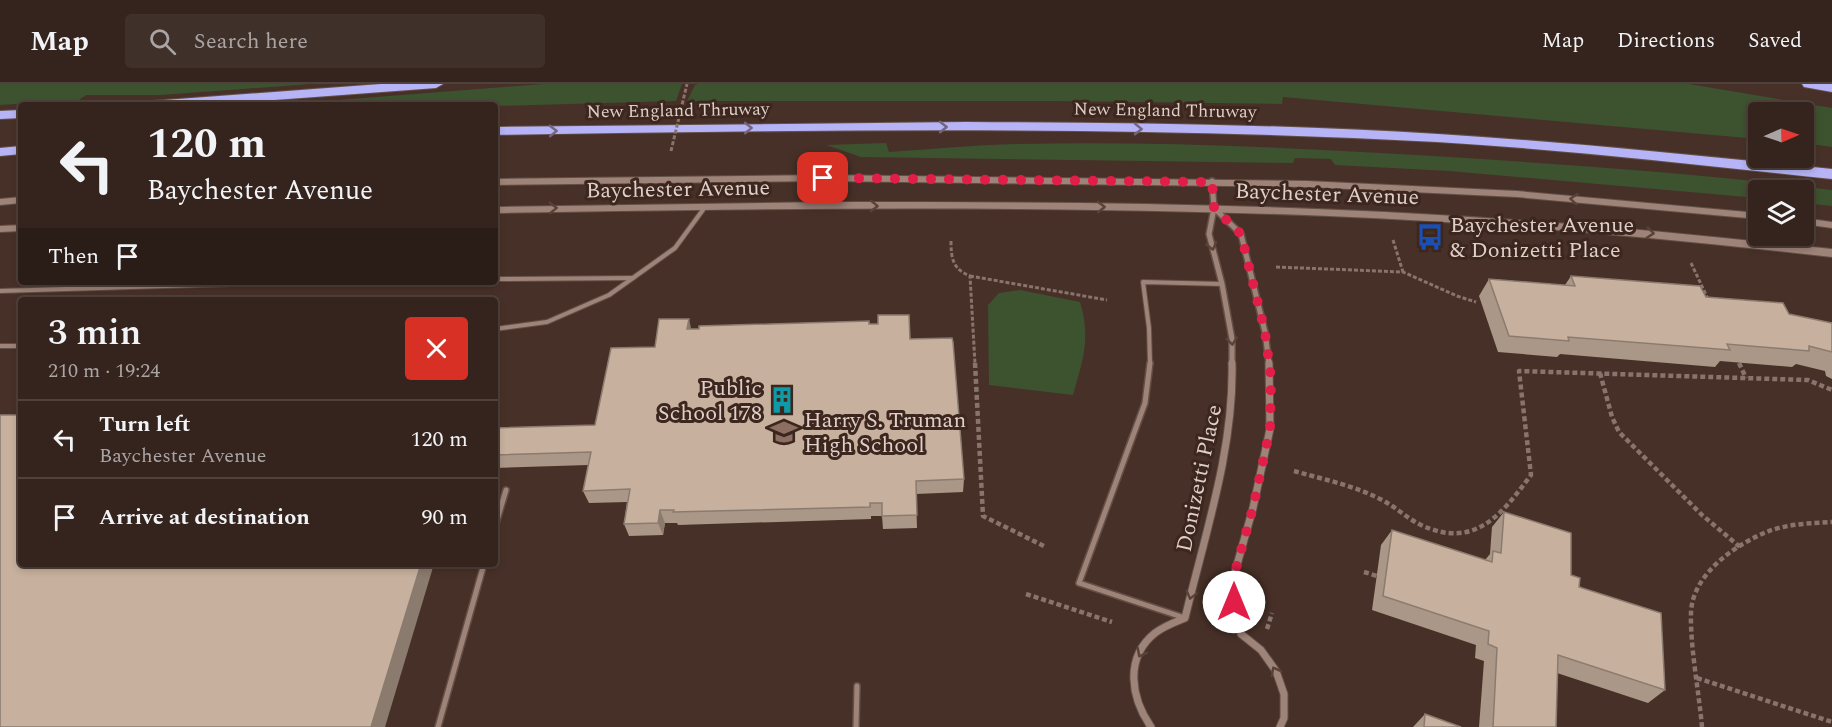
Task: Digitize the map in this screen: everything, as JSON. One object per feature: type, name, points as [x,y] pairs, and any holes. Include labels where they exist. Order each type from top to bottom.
[{"type":"highway","points":[[191,102],[436,84]]},
{"type":"highway","points":[[1809,84],[1832,88]]},
{"type":"highway","points":[[0,115],[18,114]]},
{"type":"highway","name":"New England Thruway","points":[[498,131],[906,127],[1276,132],[1547,146],[1832,174]]},
{"type":"highway","points":[[0,152],[18,150]]},
{"type":"main road","name":"Baychester Avenue","points":[[498,182],[823,178],[1212,182],[1464,191],[1748,215]]},
{"type":"main road","points":[[0,202],[18,200]]},
{"type":"main road","name":"Baychester Avenue","points":[[498,210],[705,207],[1214,208],[1430,216],[1593,228],[1832,253]]},
{"type":"main road","points":[[1814,223],[1832,225]]},
{"type":"main road","points":[[0,229],[18,228]]},
{"type":"street","name":"Donizetti Place","points":[[1185,618],[1221,467],[1233,402],[1232,339],[1222,284],[1209,234],[1214,208],[1212,182]]},
{"type":"street","points":[[1214,208],[1241,234],[1267,344],[1271,378],[1270,429],[1253,508],[1231,586],[1241,634],[1261,650],[1279,679],[1284,694],[1284,718],[1280,727]]},
{"type":"street","points":[[1151,727],[1144,718],[1134,695],[1133,672],[1139,651],[1153,634],[1185,618]]},
{"type":"lane","points":[[498,329],[547,322],[609,296],[675,248],[705,207]]},
{"type":"lane","points":[[498,279],[634,278]]},
{"type":"lane","points":[[1185,618],[1079,584],[1145,403],[1150,380],[1151,342],[1143,282],[1222,284]]},
{"type":"lane","points":[[0,291],[200,285]]},
{"type":"lane","points":[[0,346],[18,346]]},
{"type":"lane","points":[[498,517],[506,490]]},
{"type":"lane","points":[[438,727],[483,567]]},
{"type":"lane","points":[[856,727],[857,686]]},
{"type":"path","points":[[671,151],[687,84]]},
{"type":"path","points":[[1394,240],[1403,272]]},
{"type":"path","points":[[951,241],[951,263],[957,272],[1107,300]]},
{"type":"path","points":[[1691,263],[1711,305]]},
{"type":"path","points":[[1276,267],[1403,272],[1418,277],[1460,299],[1476,302]]},
{"type":"path","points":[[970,276],[983,516],[1044,546]]},
{"type":"path","points":[[1739,363],[1746,378]]},
{"type":"path","points":[[1294,471],[1375,496],[1423,526],[1451,534],[1475,531],[1500,517],[1531,475],[1519,371],[1808,380],[1832,390]]},
{"type":"path","points":[[1600,373],[1612,417],[1619,432],[1702,515],[1740,548]]},
{"type":"path","points":[[1702,727],[1691,612],[1695,592],[1707,571],[1769,531],[1803,524],[1832,522]]},
{"type":"path","points":[[1364,572],[1377,576]]},
{"type":"path","points":[[1026,594],[1112,622]]},
{"type":"path","points":[[1697,678],[1832,722]]},
{"type":"green space","points":[[0,84],[310,84],[161,95],[86,95],[79,100],[18,102],[18,104],[0,105]]},
{"type":"green space","points":[[543,84],[682,84],[676,101],[498,106],[498,102],[312,102]]},
{"type":"green space","points":[[1689,84],[1796,102],[1748,102],[1748,138],[1283,97],[1282,104],[1053,101],[687,101],[695,85]]},
{"type":"green space","points":[[1814,105],[1832,108],[1832,147],[1814,145]]},
{"type":"green space","points":[[886,143],[889,152],[969,146],[1075,143],[1308,149],[1614,168],[1748,181],[1748,197],[1449,171],[1335,165],[1331,159],[1295,158],[1293,163],[861,157],[826,145]]},
{"type":"green space","points":[[1814,188],[1832,190],[1832,206],[1814,204]]},
{"type":"green space","points":[[1020,290],[1080,302],[1085,338],[1083,360],[1073,395],[989,385],[988,305],[999,293]]},
{"type":"building","points":[[1571,276],[1700,286],[1706,297],[1783,303],[1789,314],[1832,323],[1832,352],[1809,346],[1809,351],[1727,344],[1730,350],[1568,337],[1569,341],[1509,336],[1489,279],[1575,286]]},
{"type":"building","name":"Public School 178","points":[[878,315],[909,315],[910,339],[952,338],[953,342],[964,479],[916,481],[917,515],[882,516],[882,503],[870,503],[870,507],[673,512],[674,510],[660,510],[658,523],[624,524],[630,489],[583,491],[591,452],[498,455],[498,428],[595,425],[611,348],[655,347],[659,319],[689,319],[687,329],[699,329],[699,326],[869,321],[869,324],[878,324]]},
{"type":"building","points":[[0,415],[18,415],[18,567],[420,567],[371,727],[0,727]]},
{"type":"building","points":[[1504,512],[1571,533],[1571,575],[1580,578],[1579,587],[1661,613],[1665,690],[1558,655],[1556,727],[1493,727],[1497,648],[1488,644],[1489,631],[1383,596],[1392,530],[1492,562],[1493,551],[1501,553]]},
{"type":"building","points":[[1425,714],[1461,727],[1424,727]]},
{"type":"place","name":"Baychester Avenue & Donizetti Place","points":[[1430,237]]},
{"type":"place","name":"Public School 178","points":[[782,400]]},
{"type":"place","name":"Harry S. Truman High School","points":[[784,432]]},
{"type":"route","points":[[823,178],[1212,182],[1214,208],[1241,234],[1265,332],[1271,378],[1270,429],[1253,508],[1231,586],[1234,602]]}]
